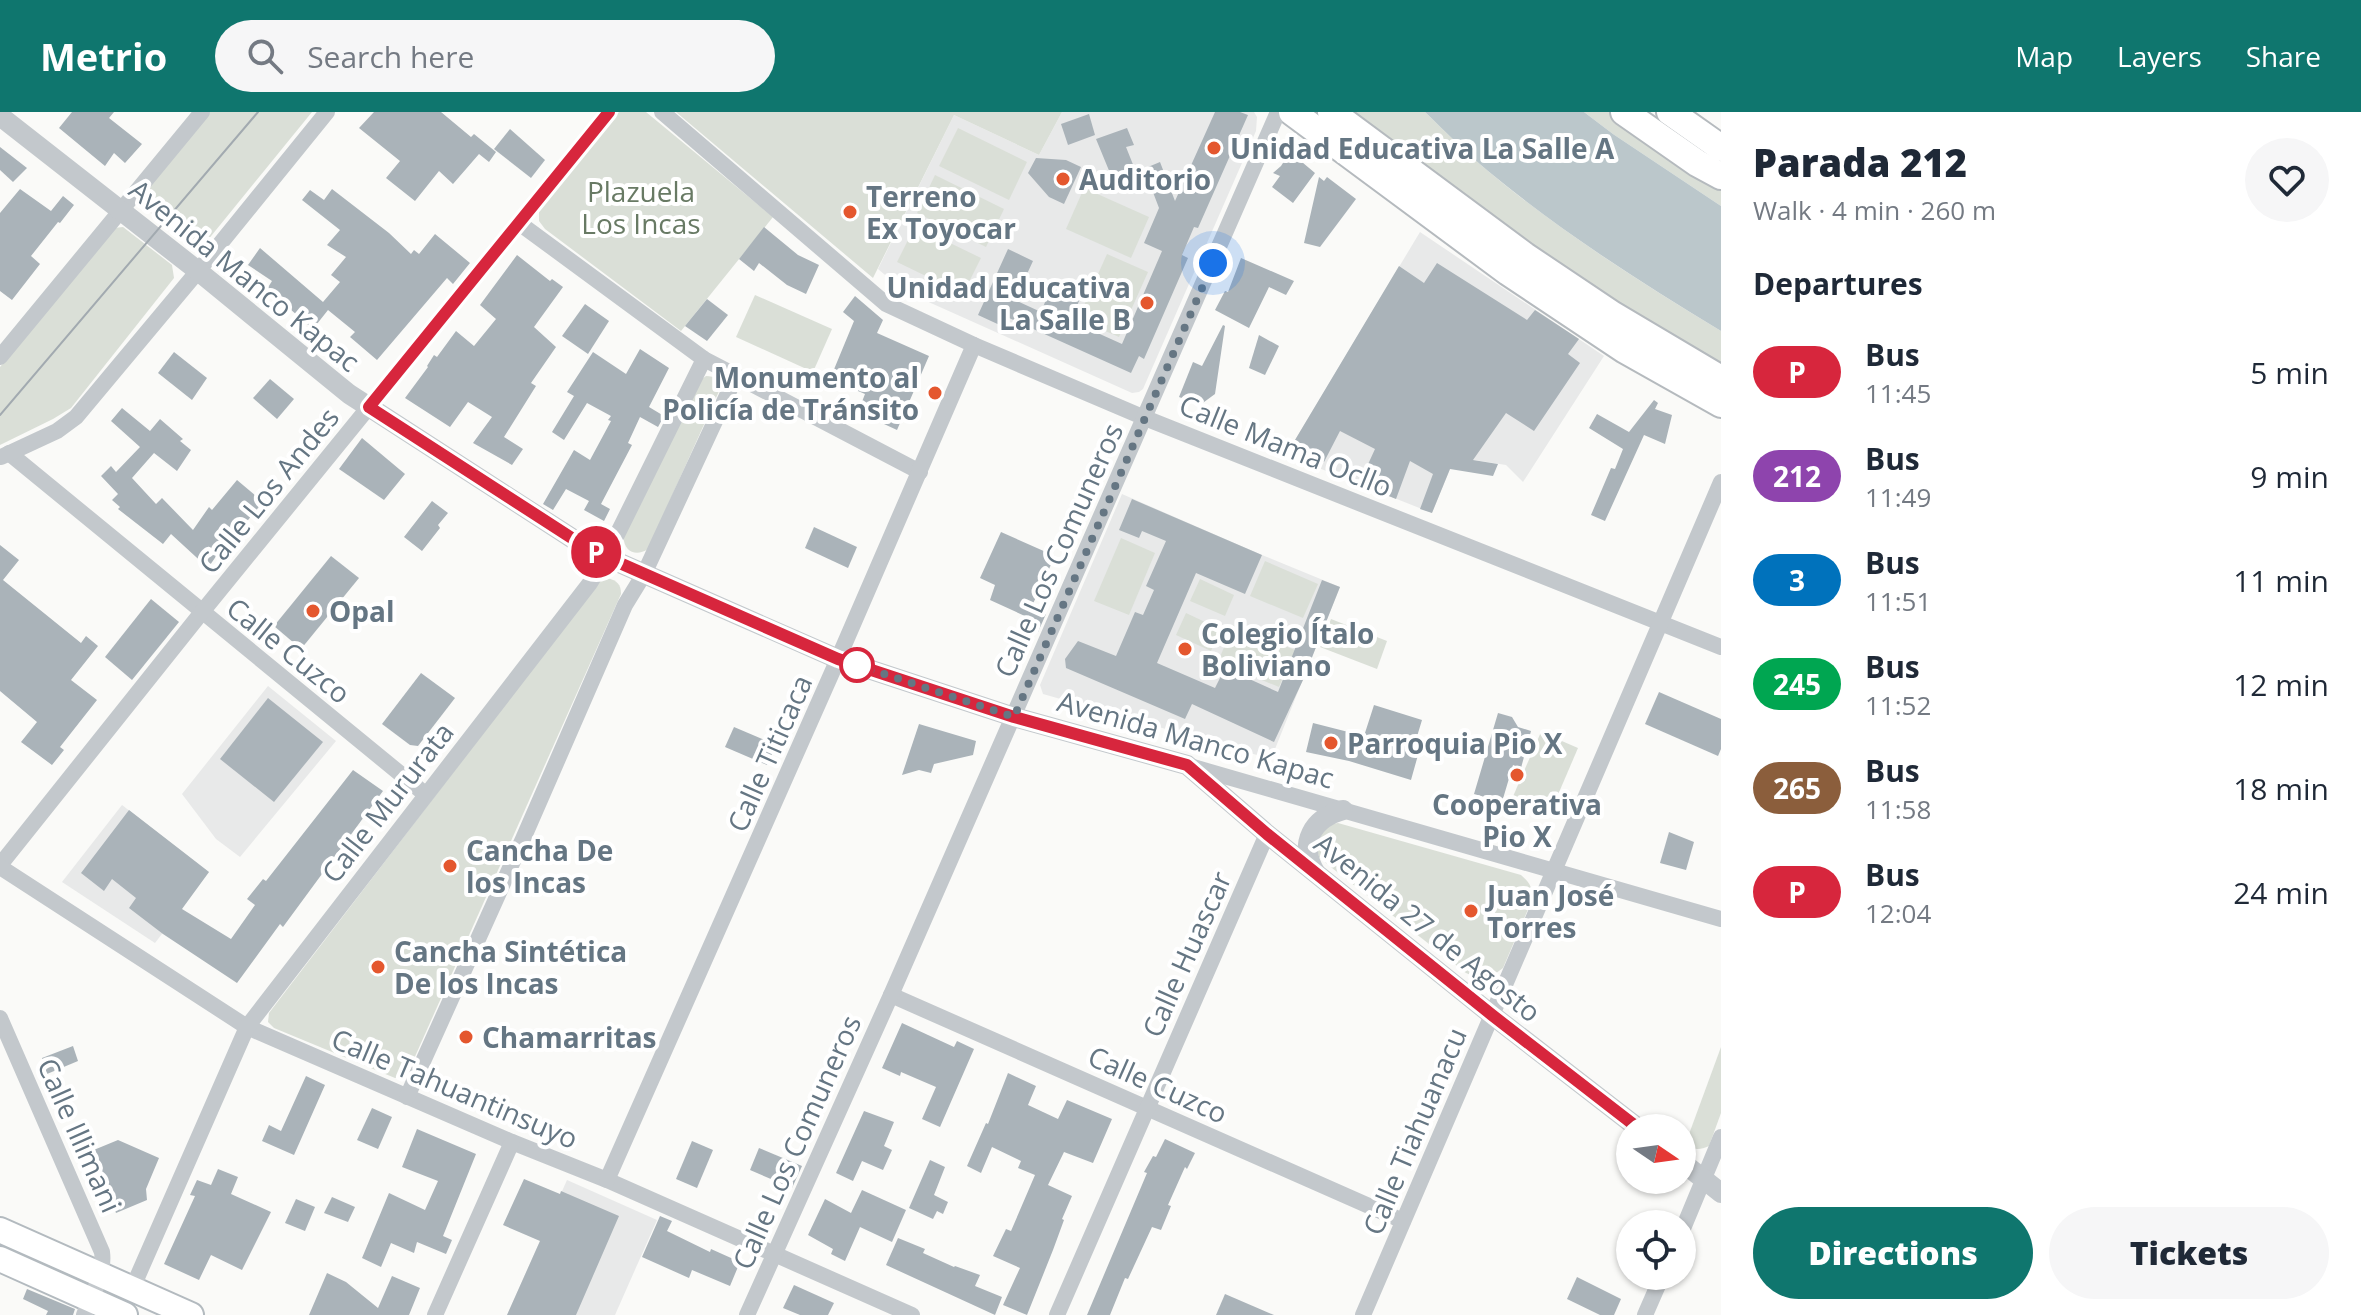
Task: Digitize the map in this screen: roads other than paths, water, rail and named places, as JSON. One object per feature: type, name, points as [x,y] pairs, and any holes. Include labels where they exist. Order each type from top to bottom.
[{"type":"main road","points":[[1292,112],[1508,272],[1625,350],[1721,404]]},
{"type":"main road","points":[[1331,112],[1525,256],[1613,315],[1721,379]]},
{"type":"main road","points":[[1624,112],[1721,176]]},
{"type":"main road","points":[[1670,112],[1721,148]]},
{"type":"main road","points":[[0,1230],[191,1315]]},
{"type":"main road","points":[[0,1259],[87,1307],[125,1315]]},
{"type":"street","points":[[0,357],[202,112]]},
{"type":"street","points":[[4,455],[57,431],[76,417],[327,112]]},
{"type":"street","name":"Calle Los Andes","points":[[0,866],[202,612],[609,112]]},
{"type":"street","name":"Calle Mama Ocllo","points":[[662,112],[886,304],[1145,418],[1721,647]]},
{"type":"street","name":"Calle Los Comuneros","points":[[747,1315],[1014,717],[1278,112]]},
{"type":"street","name":"Avenida Manco Kapac","points":[[0,116],[349,394],[581,544],[606,557],[838,659],[1014,717],[1721,919]]},
{"type":"street","points":[[519,223],[704,359],[920,472]]},
{"type":"street","name":"Calle Titicaca","points":[[607,1180],[974,345]]},
{"type":"street","name":"Calle Mururata","points":[[132,1289],[247,1027],[590,583],[606,557],[704,359]]},
{"type":"street","points":[[407,1097],[625,605],[644,574],[736,376]]},
{"type":"street","name":"Calle Cuzco","points":[[4,455],[425,794]]},
{"type":"street","name":"Calle Tiahuanacu","points":[[1363,1315],[1721,482]]},
{"type":"street","name":"Avenida 27 de Agosto","points":[[1187,765],[1267,834],[1620,1114]]},
{"type":"street","points":[[1315,872],[1308,861],[1312,833],[1318,822],[1343,810]]},
{"type":"street","name":"Calle Huascar","points":[[1057,1315],[1267,834]]},
{"type":"street","name":"Calle Tahuantinsuyo","points":[[0,866],[247,1027],[607,1180],[912,1315]]},
{"type":"street","name":"Calle Cuzco","points":[[891,995],[1403,1221]]},
{"type":"street","name":"Calle Illimani","points":[[0,1018],[102,1252],[104,1263],[100,1275]]},
{"type":"street","points":[[1691,1210],[1721,1137]]},
{"type":"street","points":[[435,1315],[512,1142]]},
{"type":"street","points":[[1696,1173],[1721,1193]]},
{"type":"street","points":[[87,1307],[100,1275]]},
{"type":"street","points":[[1645,1315],[1656,1290]]},
{"type":"tram line","points":[[0,415],[258,112]]},
{"type":"place","name":"Unidad Educativa La Salle A","points":[[1214,148]]},
{"type":"place","name":"Auditorio","points":[[1063,179]]},
{"type":"place","name":"Terreno Ex Toyocar","points":[[850,212]]},
{"type":"place","name":"Unidad Educativa La Salle B","points":[[1147,303]]},
{"type":"place","name":"Monumento al Policía de Tránsito","points":[[935,393]]},
{"type":"place","name":"Opal","points":[[313,611]]},
{"type":"place","name":"Colegio Ítalo Boliviano","points":[[1185,649]]},
{"type":"place","name":"Parroquia Pio X","points":[[1331,743]]},
{"type":"place","name":"Cooperativa Pio X","points":[[1517,775]]},
{"type":"place","name":"Cancha De los Incas","points":[[450,866]]},
{"type":"place","name":"Juan José Torres","points":[[1471,911]]},
{"type":"place","name":"Cancha Sintética De los Incas","points":[[378,967]]},
{"type":"place","name":"Chamarritas","points":[[466,1037]]},
{"type":"park label","name":"Plazuela Los Incas","points":[[641,207]]}]
